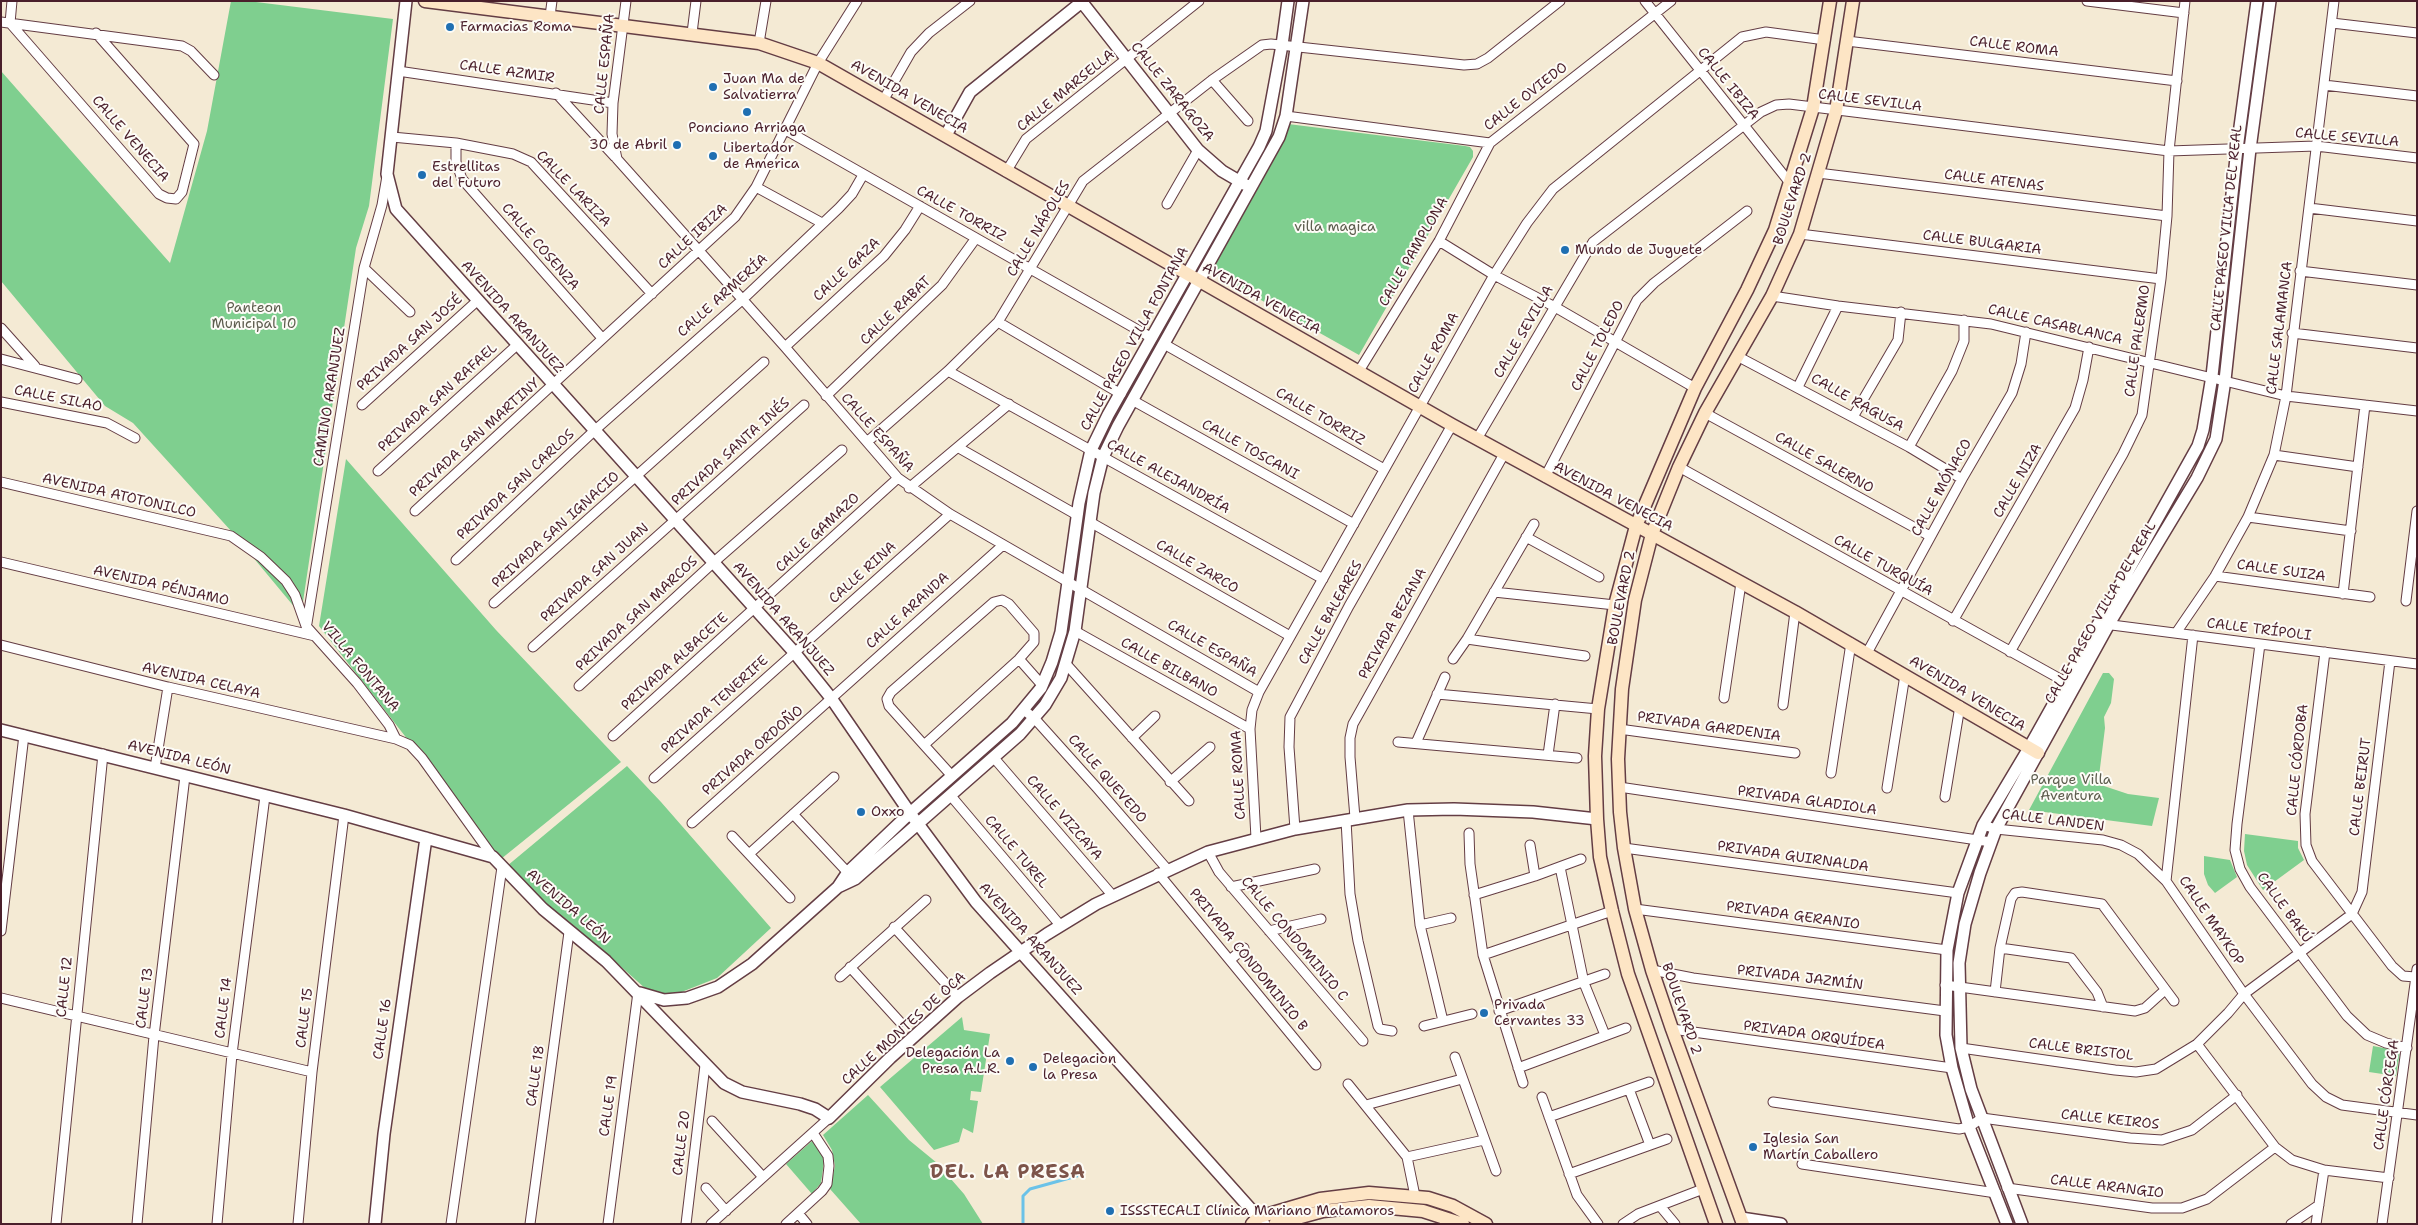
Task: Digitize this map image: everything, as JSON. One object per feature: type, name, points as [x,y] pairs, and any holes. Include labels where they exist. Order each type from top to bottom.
[{"type":"main road","name":"AVENIDA VENECIA","points":[[425,1],[480,5],[623,26],[692,33],[759,43],[781,48],[818,63],[884,99],[1006,172],[1359,371],[1452,426],[1851,643],[2034,751]]},
{"type":"main road","name":"BOULEVARD 2","points":[[1716,1224],[1628,974],[1612,911],[1600,857],[1596,819],[1595,756],[1598,709],[1615,605],[1636,526],[1695,388],[1747,290],[1775,230],[1813,108],[1830,1]]},
{"type":"main road","name":"BOULEVARD 2","points":[[1742,1221],[1672,1030],[1652,970],[1635,909],[1624,848],[1619,787],[1619,729],[1631,624],[1652,534],[1679,467],[1705,413],[1772,296],[1800,234],[1836,112],[1852,1]]},
{"type":"main road","points":[[1258,1222],[1337,1196],[1369,1193],[1415,1196],[1453,1206],[1486,1224]]},
{"type":"main road","points":[[1275,1224],[1323,1211],[1369,1206],[1423,1211],[1463,1224]]},
{"type":"street","points":[[12,1],[6,22],[182,46],[191,51],[214,75]]},
{"type":"street","name":"AVENIDA ARANJUEZ","points":[[406,1],[387,174],[396,209],[794,652],[831,698],[910,813],[970,894],[1258,1222]]},
{"type":"street","points":[[550,16],[552,1]]},
{"type":"street","name":"CALLE ESPAÑA","points":[[617,159],[612,134],[613,103],[626,1]]},
{"type":"street","points":[[692,33],[696,1]]},
{"type":"street","points":[[759,43],[766,1]]},
{"type":"street","name":"CALLE IBIZA","points":[[553,385],[735,217],[756,187],[818,63],[857,1]]},
{"type":"street","points":[[884,99],[911,52],[929,33],[970,1]]},
{"type":"street","name":"CALLE MARSELLA","points":[[1006,172],[1026,139],[1199,1]]},
{"type":"street","name":"CALLE PASEO VILLA FONTANA","points":[[851,876],[910,813],[1024,710],[1042,685],[1057,647],[1082,486],[1092,450],[1266,131],[1288,1]]},
{"type":"street","name":"CALLE PASEO VILLA FONTANA","points":[[638,992],[664,1000],[687,998],[718,987],[752,964],[838,887],[919,825],[994,758],[1035,719],[1055,690],[1067,665],[1075,631],[1090,522],[1103,457],[1132,400],[1252,188],[1279,136],[1286,116],[1303,1]]},
{"type":"street","name":"CALLE NÁPOLES","points":[[867,442],[948,370],[998,322],[1083,181],[1212,80],[1262,45],[1282,45],[1464,65],[1477,64],[1488,58],[1560,1]]},
{"type":"street","name":"CALLE IBIZA","points":[[1645,1],[1790,183]]},
{"type":"street","name":"CALLE OVIEDO","points":[[1286,116],[1490,143],[1671,1]]},
{"type":"street","points":[[2087,1],[2184,13]]},
{"type":"street","name":"CALLE PALERMO","points":[[2010,652],[2127,446],[2142,415],[2161,279],[2167,216],[2169,151],[2186,1]]},
{"type":"street","name":"CALLE PASEO VILLA DEL REAL","points":[[2022,1224],[1968,1080],[1961,1048],[1958,987],[1959,963],[1965,924],[1996,829],[2034,751],[2104,624],[2198,446],[2204,430],[2212,376],[2237,150],[2257,1]]},
{"type":"street","name":"CALLE PASEO VILLA DEL REAL","points":[[2104,624],[2197,478],[2216,440],[2225,380],[2250,149],[2270,1]]},
{"type":"street","name":"CALLE SALAMANCA","points":[[2176,633],[2215,576],[2248,517],[2274,455],[2286,396],[2292,333],[2310,208],[2334,1]]},
{"type":"street","points":[[946,135],[970,92],[1082,2]]},
{"type":"street","name":"CALLE ZARAGOZA","points":[[1082,2],[1198,150],[1222,171],[1252,188]]},
{"type":"street","name":"CALLE VENECIA","points":[[6,22],[159,194],[167,198],[176,199],[182,192],[194,144],[96,33]]},
{"type":"street","points":[[2332,23],[2417,33]]},
{"type":"street","name":"CALLE ROMA","points":[[1256,838],[1250,729],[1252,710],[1259,692],[1494,275],[1527,223],[1553,189],[1742,37],[1752,33],[1766,32],[1825,40]]},
{"type":"street","name":"CALLE ROMA","points":[[1847,41],[2177,81]]},
{"type":"street","name":"CALLE AZMIR","points":[[398,71],[613,103]]},
{"type":"street","points":[[1212,80],[1248,121]]},
{"type":"street","points":[[2324,85],[2417,96]]},
{"type":"street","name":"CALLE ESPAÑA","points":[[556,93],[785,347],[898,478],[909,488],[1003,545],[1259,692]]},
{"type":"street","name":"CALLE SEVILLA","points":[[1477,439],[1592,242],[1761,112],[1776,105],[2169,151],[2316,146],[2417,158]]},
{"type":"street","name":"CALLE TORRIZ","points":[[784,130],[1152,338]]},
{"type":"street","name":"CALLE LARIZA","points":[[392,137],[456,143],[513,154],[531,162],[652,294]]},
{"type":"street","name":"CALLE COSENZA","points":[[456,143],[456,162],[462,179],[602,338]]},
{"type":"street","name":"CALLE PAMPLONA","points":[[1359,371],[1439,241],[1490,143]]},
{"type":"street","points":[[1167,204],[1198,150]]},
{"type":"street","name":"CAMINO ARANJUEZ","points":[[306,626],[364,268],[382,204],[387,174]]},
{"type":"street","name":"CALLE ATENAS","points":[[1818,174],[2167,216]]},
{"type":"street","name":"CALLE ARMERÍA","points":[[594,431],[742,300],[822,224],[852,194],[863,175]]},
{"type":"street","points":[[756,187],[822,224]]},
{"type":"street","name":"CALLE GAZA","points":[[785,347],[884,256],[920,206]]},
{"type":"street","points":[[2310,208],[2417,221]]},
{"type":"street","name":"CALLE TOLEDO","points":[[1545,477],[1638,300],[1654,283],[1747,212]]},
{"type":"street","name":"CALLE BULGARIA","points":[[1800,234],[2161,279]]},
{"type":"street","name":"CALLE RABAT","points":[[826,396],[942,285],[976,238]]},
{"type":"street","points":[[1439,241],[1494,275],[1555,307],[1695,388]]},
{"type":"street","points":[[364,268],[410,312]]},
{"type":"street","points":[[2300,271],[2417,285]]},
{"type":"street","name":"CALLE CASABLANCA","points":[[1772,296],[1838,306],[1991,324],[2212,376],[2286,396],[2417,411]]},
{"type":"street","name":"PRIVADA SAN JOSÉ","points":[[362,406],[477,301]]},
{"type":"street","points":[[1798,386],[1838,306]]},
{"type":"street","points":[[1853,417],[1898,340],[1901,312]]},
{"type":"street","points":[[1908,447],[1952,371],[1964,341],[1964,320]]},
{"type":"street","points":[[998,322],[1121,394]]},
{"type":"street","points":[[1,328],[35,367]]},
{"type":"street","name":"CALLE MÓNACO","points":[[1867,653],[1930,536],[2012,393],[2021,364],[2026,332]]},
{"type":"street","points":[[2292,333],[2417,348]]},
{"type":"street","name":"CALLE TORRIZ","points":[[1164,344],[1384,469]]},
{"type":"street","name":"PRIVADA SAN RAFAEL","points":[[378,471],[517,345]]},
{"type":"street","name":"CALLE NIZA","points":[[1953,621],[2075,408],[2083,380],[2089,347]]},
{"type":"street","name":"CALLE RAGUSA","points":[[1737,356],[1798,386],[1962,479]]},
{"type":"street","points":[[1,360],[77,379]]},
{"type":"street","name":"PRIVADA SAN IGNACIO","points":[[494,603],[764,362]]},
{"type":"street","name":"CALLE ALEJANDRÍA","points":[[948,370],[1323,579]]},
{"type":"street","name":"PRIVADA SAN MARTINY","points":[[415,510],[553,385]]},
{"type":"street","name":"CALLE TOSCANI","points":[[1132,400],[1354,524]]},
{"type":"street","name":"CALLE SILAO","points":[[1,402],[107,424],[135,438]]},
{"type":"street","points":[[909,488],[959,448],[1009,404]]},
{"type":"street","name":"PRIVADA SANTA INÉS","points":[[676,520],[804,405]]},
{"type":"street","points":[[2343,594],[2365,405]]},
{"type":"street","name":"CALLE SALERNO","points":[[1705,413],[1930,536]]},
{"type":"street","name":"CALLE BALEARES","points":[[1295,829],[1289,747],[1290,717],[1345,615],[1452,426]]},
{"type":"street","name":"PRIVADA SAN CARLOS","points":[[456,560],[594,431]]},
{"type":"street","points":[[959,448],[1077,515]]},
{"type":"street","name":"PRIVADA SAN MARCOS","points":[[579,686],[714,562],[842,450]]},
{"type":"street","name":"PRIVADA BEZANA","points":[[1392,1031],[1380,1030],[1378,1026],[1358,942],[1350,894],[1350,738],[1354,724],[1504,454]]},
{"type":"street","points":[[2274,455],[2358,467]]},
{"type":"street","name":"CALLE TURQUÍA","points":[[1679,467],[2070,685]]},
{"type":"street","name":"CALLE GAMAZO","points":[[756,608],[898,478]]},
{"type":"street","name":"AVENIDA ATOTONILCO","points":[[1,482],[231,536]]},
{"type":"street","points":[[2406,601],[2417,511]]},
{"type":"street","name":"CALLE RINA","points":[[794,652],[950,514]]},
{"type":"street","points":[[2248,517],[2350,531]]},
{"type":"street","name":"PRIVADA SAN JUAN","points":[[533,647],[676,520]]},
{"type":"street","name":"CALLE ZARCO","points":[[1090,522],[1290,636]]},
{"type":"street","points":[[1453,659],[1467,639],[1534,524]]},
{"type":"street","name":"VILLA FONTANA","points":[[231,536],[261,558],[286,581],[295,595],[306,626],[358,683],[389,725],[396,739],[410,745],[422,758],[502,867]]},
{"type":"street","points":[[1526,538],[1598,577]]},
{"type":"street","name":"CALLE ARANDA","points":[[831,698],[1003,545]]},
{"type":"street","name":"AVENIDA PÉNJAMO","points":[[1,562],[315,636]]},
{"type":"street","name":"CALLE SUIZA","points":[[2215,576],[2370,597]]},
{"type":"street","points":[[1724,698],[1742,583]]},
{"type":"street","points":[[1494,592],[1615,605]]},
{"type":"street","points":[[924,745],[1019,659],[1034,642],[1034,633],[1009,604],[1002,600],[994,602],[890,692],[887,699],[888,706],[952,776]]},
{"type":"street","name":"PRIVADA ALBACETE","points":[[613,736],[756,608]]},
{"type":"street","points":[[1783,705],[1795,612]]},
{"type":"street","name":"CALLE TRÍPOLI","points":[[2104,624],[2417,664]]},
{"type":"street","name":"CALLE BILBANO","points":[[1075,631],[1250,729]]},
{"type":"street","name":"CALLE MAYKOP","points":[[2194,635],[2166,881],[2244,994],[2312,1084],[2326,1097],[2342,1105],[2417,1115]]},
{"type":"street","points":[[1467,639],[1585,656]]},
{"type":"street","points":[[1831,773],[1851,643]]},
{"type":"street","name":"CALLE BAKÚ","points":[[2260,644],[2237,824],[2236,850],[2240,869],[2250,887],[2347,1016],[2367,1035],[2386,1043],[2407,1048]]},
{"type":"street","name":"AVENIDA CELAYA","points":[[1,646],[168,687],[396,739]]},
{"type":"street","name":"PRIVADA TENERIFE","points":[[654,778],[794,652]]},
{"type":"street","name":"CALLE CÓRDOBA","points":[[2325,652],[2305,814],[2306,845],[2312,862],[2392,966],[2403,976],[2416,973]]},
{"type":"street","points":[[1019,659],[1042,685]]},
{"type":"street","name":"CALLE BEIRUT","points":[[2352,914],[2362,892],[2390,660]]},
{"type":"street","points":[[1067,665],[1189,801]]},
{"type":"street","points":[[1887,788],[1905,675]]},
{"type":"street","points":[[1416,744],[1445,677]]},
{"type":"street","points":[[155,768],[168,687]]},
{"type":"street","points":[[1437,694],[1598,709]]},
{"type":"street","name":"PRIVADA ORDOÑO","points":[[692,823],[831,698]]},
{"type":"street","points":[[1548,755],[1555,704]]},
{"type":"street","points":[[1945,797],[1960,706]]},
{"type":"street","name":"CALLE QUEVEDO","points":[[1024,710],[1035,719],[1163,871]]},
{"type":"street","points":[[1132,738],[1155,716]]},
{"type":"street","name":"PRIVADA GARDENIA","points":[[1619,729],[1795,753]]},
{"type":"street","name":"AVENIDA LEÓN","points":[[1,730],[344,815],[493,857]]},
{"type":"street","points":[[1,931],[24,735]]},
{"type":"street","points":[[1398,742],[1577,758]]},
{"type":"street","points":[[1170,782],[1210,747]]},
{"type":"street","name":"CALLE PASEO VILLA DEL REAL","points":[[2007,1224],[1969,1127],[1952,1068],[1946,1035],[1945,985],[1947,950],[1958,893],[1983,825],[2034,751]]},
{"type":"street","name":"CALLE 12","points":[[56,1224],[75,1016],[103,754]]},
{"type":"street","name":"CALLE VIZCAYA","points":[[994,758],[1113,896]]},
{"type":"street","name":"CALLE 13","points":[[137,1224],[154,1036],[185,776]]},
{"type":"street","points":[[749,854],[834,777]]},
{"type":"street","name":"PRIVADA GLADIOLA","points":[[1619,787],[1991,842]]},
{"type":"street","name":"CALLE 14","points":[[217,1224],[232,1054],[265,796]]},
{"type":"street","name":"CALLE TUREL","points":[[951,796],[1060,925]]},
{"type":"street","name":"CALLE MONTES DE OCA","points":[[829,1118],[890,1058],[958,997],[1021,952],[1060,925],[1113,896],[1163,871],[1208,852],[1295,829],[1408,810],[1454,808],[1533,812],[1596,819]]},
{"type":"street","points":[[1408,810],[1420,925],[1443,1021]]},
{"type":"street","points":[[793,814],[851,876]]},
{"type":"street","name":"CALLE 15","points":[[298,1224],[312,1072],[344,815]]},
{"type":"street","name":"CALLE LANDEN","points":[[1983,825],[1996,829],[2103,840],[2121,845],[2138,854],[2166,881]]},
{"type":"street","points":[[1469,833],[1474,895],[1483,955],[1523,1083]]},
{"type":"street","points":[[732,836],[790,898]]},
{"type":"street","name":"CALLE 16","points":[[375,1224],[385,1125],[426,838]]},
{"type":"street","points":[[1530,845],[1535,876]]},
{"type":"street","name":"PRIVADA GUIRNALDA","points":[[1624,848],[1958,893]]},
{"type":"street","name":"CALLE CONDOMINIO C","points":[[1208,852],[1219,872],[1231,887],[1363,1041]]},
{"type":"street","points":[[1474,895],[1581,859]]},
{"type":"street","points":[[451,1224],[502,867]]},
{"type":"street","name":"AVENIDA LEÓN","points":[[502,867],[569,932],[606,960],[724,1083],[742,1092],[800,1104],[815,1109],[829,1118]]},
{"type":"street","points":[[1560,867],[1584,982],[1606,1035]]},
{"type":"street","points":[[1231,887],[1315,870]]},
{"type":"street","name":"PRIVADA CONDOMINIO B","points":[[1163,871],[1230,960],[1316,1065]]},
{"type":"street","points":[[1994,992],[2000,948],[2011,899],[2015,893],[2022,892],[2102,904],[2174,1001]]},
{"type":"street","points":[[840,977],[926,900]]},
{"type":"street","name":"PRIVADA GERANIO","points":[[1635,909],[1947,950]]},
{"type":"street","points":[[1483,955],[1612,911]]},
{"type":"street","name":"CALLE BRISTOL","points":[[1961,1048],[2136,1072],[2156,1069],[2197,1044],[2244,994],[2352,914]]},
{"type":"street","points":[[1420,925],[1451,918]]},
{"type":"street","points":[[1269,931],[1321,919]]},
{"type":"street","points":[[894,927],[958,997]]},
{"type":"street","name":"CALLE 18","points":[[530,1224],[569,932]]},
{"type":"street","points":[[1230,960],[1244,948]]},
{"type":"street","points":[[2000,948],[2071,958],[2097,992],[2103,1007]]},
{"type":"street","points":[[850,967],[900,1022]]},
{"type":"street","name":"PRIVADA JAZMÍN","points":[[1652,970],[1702,979],[1945,1010]]},
{"type":"street","name":"CALLE CÓRCEGA","points":[[2382,1224],[2399,1112],[2416,973]]},
{"type":"street","points":[[1499,1011],[1605,974]]},
{"type":"street","points":[[1945,985],[2135,1012],[2145,1008],[2165,990]]},
{"type":"street","name":"CALLE 19","points":[[608,1224],[638,992]]},
{"type":"street","points":[[1,998],[154,1036],[312,1072]]},
{"type":"street","points":[[1424,1026],[1472,1014]]},
{"type":"street","points":[[1518,1068],[1626,1028]]},
{"type":"street","name":"PRIVADA ORQUÍDEA","points":[[1672,1030],[1952,1068]]},
{"type":"street","points":[[2197,1044],[2275,1147],[2292,1160],[2324,1170],[2389,1178]]},
{"type":"street","points":[[1455,1057],[1496,1171]]},
{"type":"street","name":"CALLE 20","points":[[686,1224],[705,1065]]},
{"type":"street","points":[[1366,1105],[1462,1079]]},
{"type":"street","points":[[1550,1118],[1648,1082]]},
{"type":"street","points":[[1348,1084],[1407,1157],[1415,1196]]},
{"type":"street","points":[[1629,1089],[1650,1146]]},
{"type":"street","name":"CALLE KEIROS","points":[[1982,1118],[2130,1138],[2162,1140],[2192,1130],[2237,1095]]},
{"type":"street","points":[[1542,1097],[1577,1195],[1598,1224]]},
{"type":"street","points":[[1773,1102],[1959,1129],[1969,1127],[1982,1118]]},
{"type":"street","points":[[711,1224],[829,1118]]},
{"type":"street","points":[[712,1121],[763,1177]]},
{"type":"street","points":[[786,1224],[822,1191],[829,1176],[828,1156],[813,1133]]},
{"type":"street","points":[[1569,1174],[1668,1139]]},
{"type":"street","points":[[1407,1157],[1484,1140]]},
{"type":"street","name":"CALLE ARANGIO","points":[[2008,1188],[2152,1208],[2182,1208],[2207,1199],[2275,1147]]},
{"type":"street","points":[[1802,1164],[1996,1193]]},
{"type":"street","points":[[2316,1224],[2324,1170]]},
{"type":"street","points":[[706,1188],[726,1210]]},
{"type":"street","points":[[1622,1224],[1638,1214],[1703,1188]]},
{"type":"street","points":[[2291,1224],[2318,1204]]},
{"type":"street","points":[[1660,1206],[1675,1224]]},
{"type":"street","points":[[798,1213],[807,1224]]},
{"type":"street","points":[[1742,1221],[1781,1224]]},
{"type":"green space","name":"Panteon Municipal 10","points":[[231,1],[248,1],[393,19],[369,206],[356,248],[301,615],[232,532],[133,423],[105,406],[1,281],[1,71],[170,263],[207,131]]},
{"type":"green space","name":"villa magica","points":[[1288,124],[1465,146],[1470,147],[1473,151],[1473,157],[1359,355],[1211,272],[1272,163]]},
{"type":"green space","points":[[346,459],[496,630],[621,762],[501,859],[319,626]]},
{"type":"green space","name":"Parque Villa Aventura","points":[[2103,673],[2109,673],[2114,679],[2111,703],[2104,717],[2105,728],[2098,784],[2128,794],[2159,798],[2152,826],[2029,810]]},
{"type":"green space","points":[[627,766],[771,928],[717,978],[674,995],[659,995],[646,989],[592,941],[562,921],[507,866]]},
{"type":"green space","points":[[2245,834],[2298,841],[2298,848],[2304,860],[2263,890],[2247,865],[2244,851]]},
{"type":"green space","points":[[2204,856],[2230,860],[2237,877],[2215,893],[2208,885],[2204,874]]},
{"type":"green space","points":[[962,1017],[964,1030],[990,1034],[981,1092],[971,1091],[970,1100],[978,1101],[973,1133],[963,1128],[959,1142],[934,1150],[880,1087]]},
{"type":"green space","points":[[2373,1046],[2400,1051],[2396,1076],[2369,1072]]},
{"type":"green space","points":[[868,1095],[909,1140],[937,1163],[964,1194],[983,1224],[861,1224],[830,1189],[835,1166],[832,1150],[823,1135]]},
{"type":"green space","points":[[812,1141],[822,1153],[824,1162],[821,1183],[812,1194],[786,1164]]},
{"type":"waterway","points":[[1023,1224],[1023,1196],[1030,1189],[1077,1176]]},
{"type":"place","name":"Farmacias Roma","points":[[450,27]]},
{"type":"place","name":"Juan Ma de Salvatierra","points":[[713,87]]},
{"type":"place","name":"Ponciano Arriaga","points":[[747,112]]},
{"type":"place","name":"30 de Abril","points":[[677,145]]},
{"type":"place","name":"Libertador de America","points":[[713,156]]},
{"type":"place","name":"Estrellitas del Futuro","points":[[422,175]]},
{"type":"place","name":"Mundo de Juguete","points":[[1565,250]]},
{"type":"place","name":"Oxxo","points":[[861,812]]},
{"type":"place","name":"Privada Cervantes 33","points":[[1484,1013]]},
{"type":"place","name":"Delegación La Presa A.L.R.","points":[[1010,1061]]},
{"type":"place","name":"Delegacion la Presa","points":[[1033,1067]]},
{"type":"place","name":"Iglesia San Martín Caballero","points":[[1753,1147]]},
{"type":"place","name":"ISSSTECALI Clínica Mariano Matamoros","points":[[1110,1211]]},
{"type":"district","name":"DEL. LA PRESA","points":[[1008,1173]]}]
